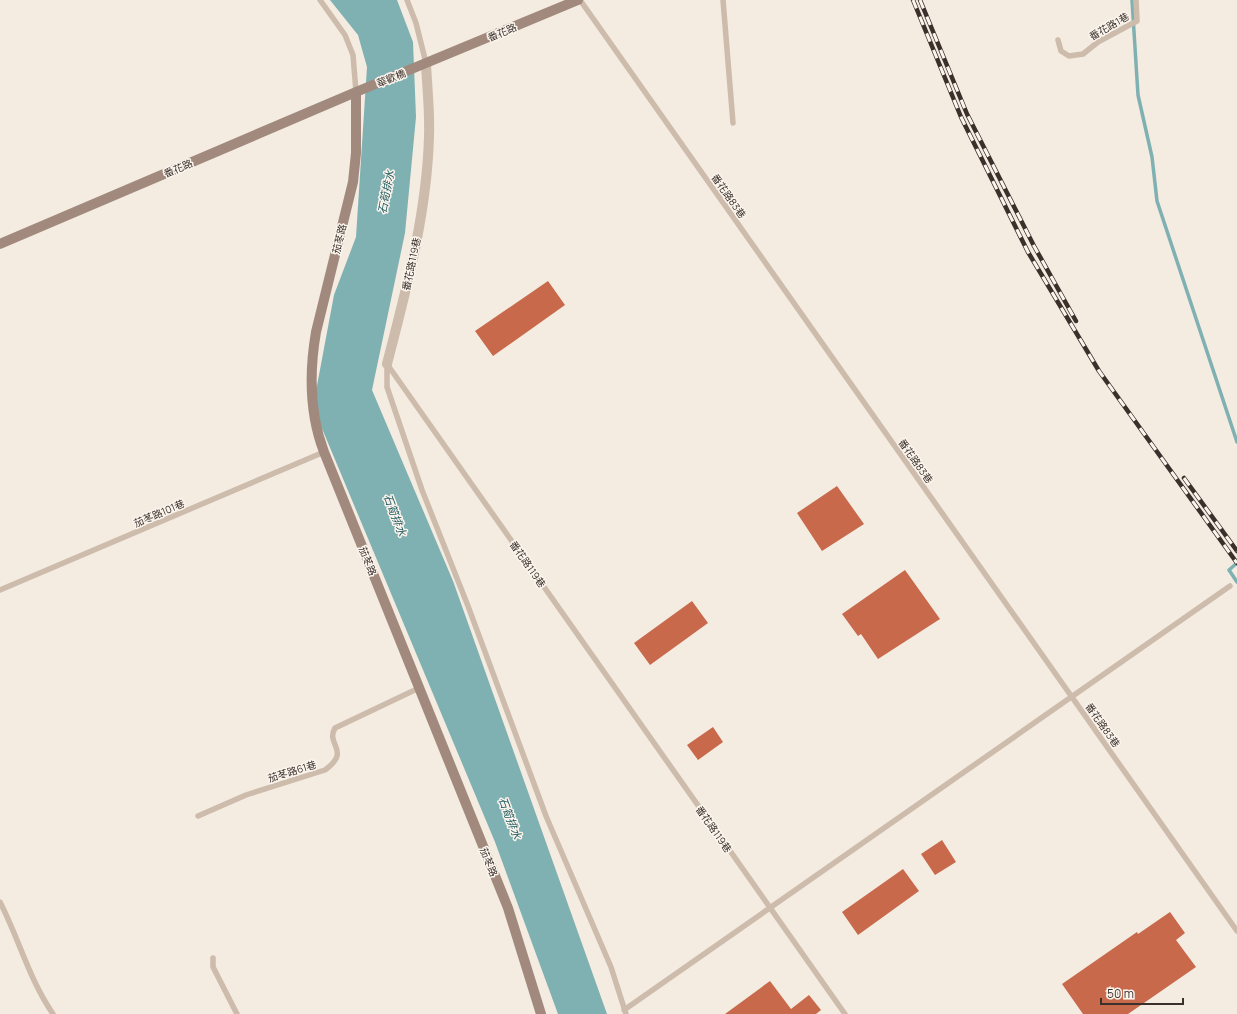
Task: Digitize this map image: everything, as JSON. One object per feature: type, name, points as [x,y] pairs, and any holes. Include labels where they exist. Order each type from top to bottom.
[{"type":"street","name":"番花路","points":[[426,63],[579,0]]},
{"type":"street","name":"華歡橋","points":[[356,92],[426,63]]},
{"type":"street","name":"番花路119巷","points":[[387,364],[408,282],[422,210],[429,137],[426,63]]},
{"type":"street","name":"番花路","points":[[0,244],[356,92]]},
{"type":"street","name":"茄苳路","points":[[356,92],[356,154],[353,182],[316,332],[312,357],[312,406],[317,431],[324,452],[508,908],[541,1014]]},
{"type":"lane","points":[[320,0],[345,35],[353,55],[356,92]]},
{"type":"lane","points":[[407,0],[416,23],[426,63]]},
{"type":"lane","name":"番花路83巷","points":[[579,0],[1237,931]]},
{"type":"lane","points":[[723,0],[733,123]]},
{"type":"lane","name":"番花路1巷","points":[[1058,40],[1061,51],[1069,56],[1082,54],[1098,42],[1137,21],[1136,0]]},
{"type":"lane","points":[[387,364],[387,387],[422,490],[468,606],[546,816],[611,967],[625,1012],[1071,696],[1230,586]]},
{"type":"lane","name":"番花路119巷","points":[[387,364],[845,1014]]},
{"type":"lane","name":"茄苳路101巷","points":[[0,590],[324,452]]},
{"type":"lane","name":"茄苳路61巷","points":[[198,816],[246,795],[325,770],[333,764],[337,756],[338,750],[332,736],[335,728],[420,688]]},
{"type":"lane","points":[[0,902],[12,924],[17,943],[43,1000],[53,1014]]},
{"type":"lane","points":[[213,958],[213,967],[225,994],[237,1014]]},
{"type":"water","name":"石筍排水","points":[[330,0],[397,0],[413,42],[416,117],[405,233],[372,390],[453,581],[607,1014],[558,1014],[495,842],[313,407],[334,295],[356,237],[367,67],[358,35]]},
{"type":"building","points":[[548,281],[565,305],[493,356],[475,331]]},
{"type":"building","points":[[837,486],[864,524],[822,551],[797,513]]},
{"type":"building","points":[[905,570],[940,619],[878,659],[861,634],[858,636],[842,614]]},
{"type":"building","points":[[692,601],[708,623],[650,665],[634,643]]},
{"type":"building","points":[[713,727],[723,742],[698,760],[687,745]]},
{"type":"building","points":[[942,840],[956,862],[935,875],[921,854]]},
{"type":"building","points":[[903,869],[919,891],[858,935],[842,912]]},
{"type":"building","points":[[1170,912],[1185,933],[1176,940],[1196,967],[1128,1014],[1083,1014],[1062,984],[1137,932],[1138,934]]},
{"type":"building","points":[[770,981],[791,1009],[809,995],[821,1010],[816,1014],[725,1014]]},
{"type":"waterway","points":[[1132,0],[1138,95],[1152,157],[1157,201],[1237,442]]},
{"type":"waterway","points":[[1237,563],[1229,570],[1237,582]]},
{"type":"railway","points":[[913,0],[961,117],[1028,252],[1099,371],[1237,563]]},
{"type":"railway","points":[[920,0],[967,114],[1034,246],[1076,321]]},
{"type":"railway","points":[[1184,478],[1237,551]]}]
